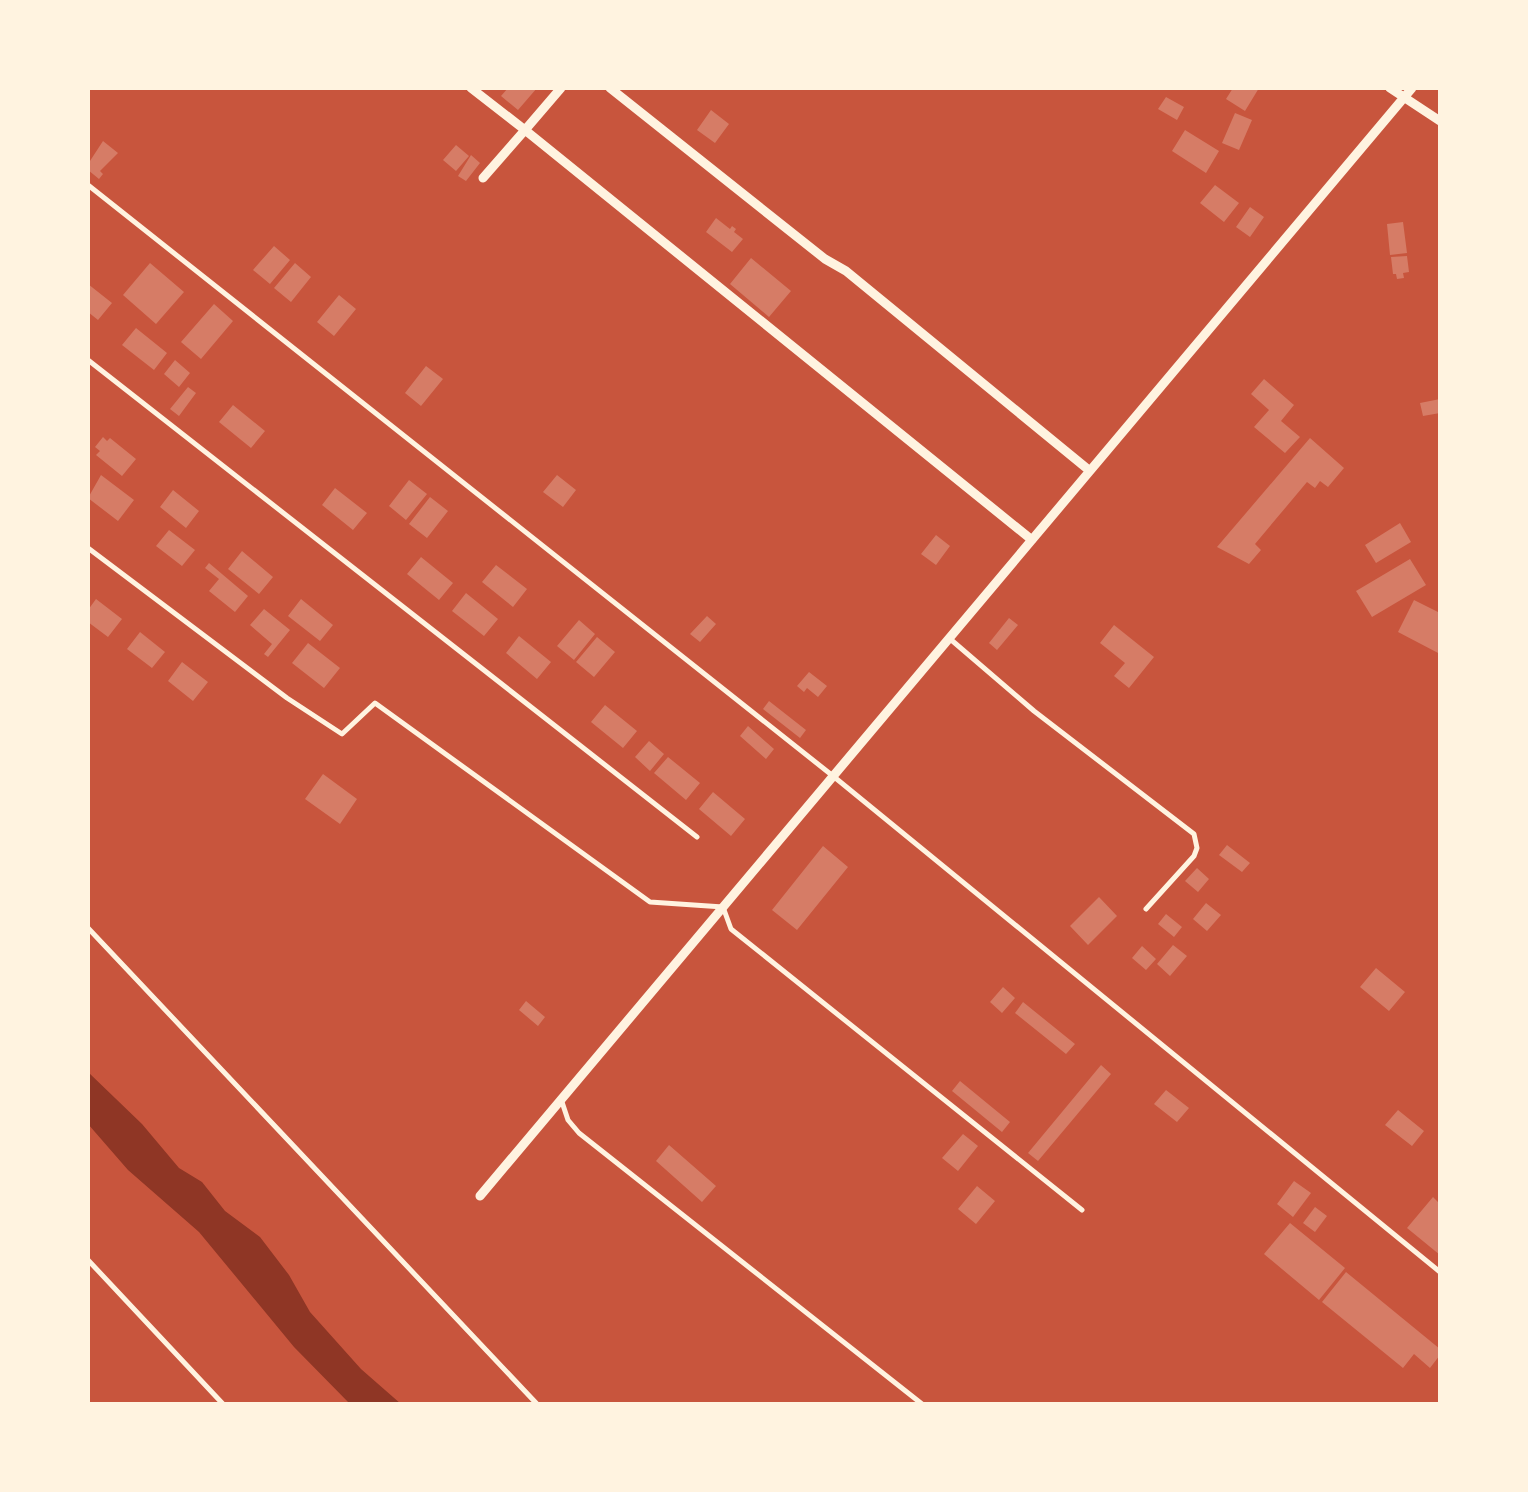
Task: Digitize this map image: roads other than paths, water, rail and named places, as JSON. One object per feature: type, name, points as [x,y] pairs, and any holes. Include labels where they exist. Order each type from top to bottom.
[{"type":"street","points":[[471,88],[1032,540]]},
{"type":"street","points":[[483,178],[561,88]]},
{"type":"street","points":[[610,88],[825,259],[846,271],[1090,471]]},
{"type":"street","points":[[1390,88],[1440,120]]},
{"type":"street","points":[[480,1196],[1412,88]]},
{"type":"lane","points":[[88,185],[833,776],[1440,1272]]},
{"type":"lane","points":[[88,360],[697,837]]},
{"type":"lane","points":[[88,548],[287,698],[342,734],[375,703],[650,902],[723,908],[731,928],[1082,1210]]},
{"type":"lane","points":[[949,638],[1034,711],[1194,834],[1198,848],[1194,856],[1146,909]]},
{"type":"lane","points":[[88,928],[537,1404]]},
{"type":"lane","points":[[561,1099],[568,1120],[579,1133],[922,1404]]},
{"type":"lane","points":[[88,1260],[223,1404]]}]
